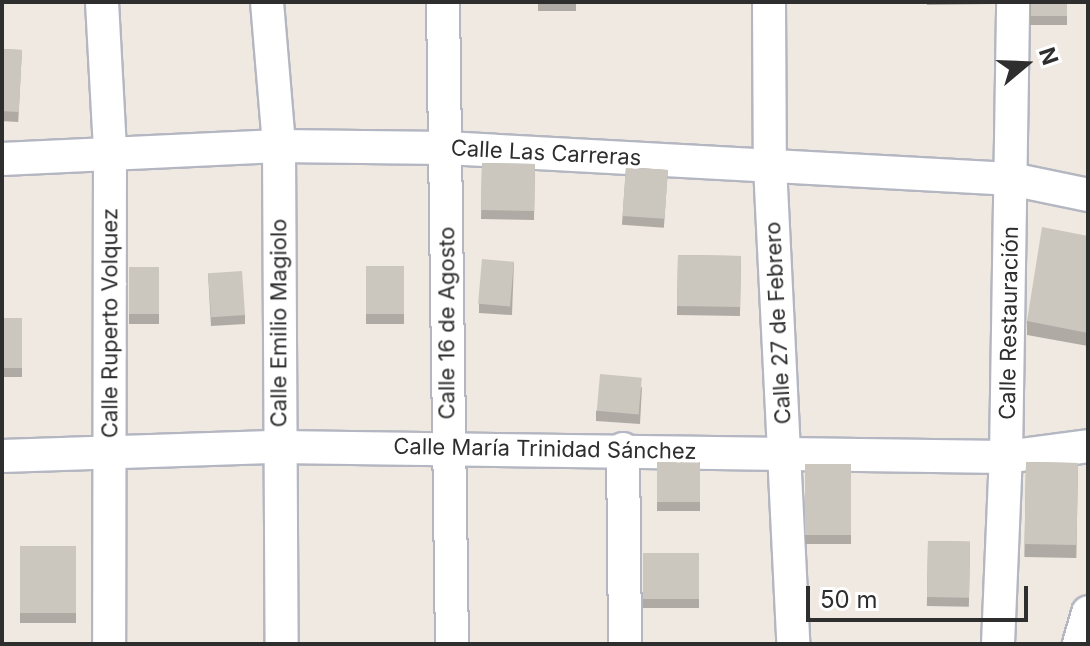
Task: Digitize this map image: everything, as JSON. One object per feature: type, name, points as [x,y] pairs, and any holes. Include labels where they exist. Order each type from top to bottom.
[{"type":"street","name":"Calle Ruperto Volquez","points":[[102,2],[110,152],[109,644]]},
{"type":"street","name":"Calle Emilio Magiolo","points":[[267,2],[279,146],[278,447],[282,644]]},
{"type":"street","name":"Calle 16 de Agosto","points":[[443,2],[452,644]]},
{"type":"street","name":"Calle 27 de Febrero","points":[[769,2],[770,166],[793,644]]},
{"type":"street","name":"Calle Restauración","points":[[998,644],[1006,457],[1013,2]]},
{"type":"street","name":"Calle Las Carreras","points":[[2,159],[279,146],[446,148],[1011,179],[1088,195]]},
{"type":"street","name":"Calle María Trinidad Sánchez","points":[[2,456],[278,447],[448,447],[1006,457],[1088,446]]},
{"type":"street","points":[[623,449],[625,644]]},
{"type":"street","points":[[1079,644],[1088,612]]},
{"type":"building","points":[[1031,2],[1067,2],[1067,16],[1031,16]]},
{"type":"building","points":[[2,49],[22,50],[19,112],[2,111]]},
{"type":"building","points":[[482,163],[535,164],[534,211],[481,210]]},
{"type":"building","points":[[626,167],[668,170],[664,219],[623,216]]},
{"type":"building","points":[[1042,227],[1088,236],[1088,333],[1027,321]]},
{"type":"building","points":[[678,255],[741,256],[740,307],[677,306]]},
{"type":"building","points":[[482,259],[514,262],[510,307],[478,304]]},
{"type":"building","points":[[366,266],[404,266],[404,314],[366,314]]},
{"type":"building","points":[[129,267],[159,267],[159,314],[129,314]]},
{"type":"building","points":[[242,271],[245,315],[211,317],[208,273]]},
{"type":"building","points":[[2,318],[22,318],[22,368],[2,368]]},
{"type":"building","points":[[600,374],[642,378],[639,415],[597,411]]},
{"type":"building","points":[[657,462],[700,462],[700,502],[657,502]]},
{"type":"building","points":[[1026,462],[1078,463],[1077,545],[1025,544]]},
{"type":"building","points":[[805,464],[851,464],[851,535],[805,535]]},
{"type":"building","points":[[928,541],[970,542],[969,598],[927,597]]},
{"type":"building","points":[[20,546],[76,546],[76,613],[20,613]]},
{"type":"building","points":[[643,553],[699,553],[699,599],[643,599]]}]
